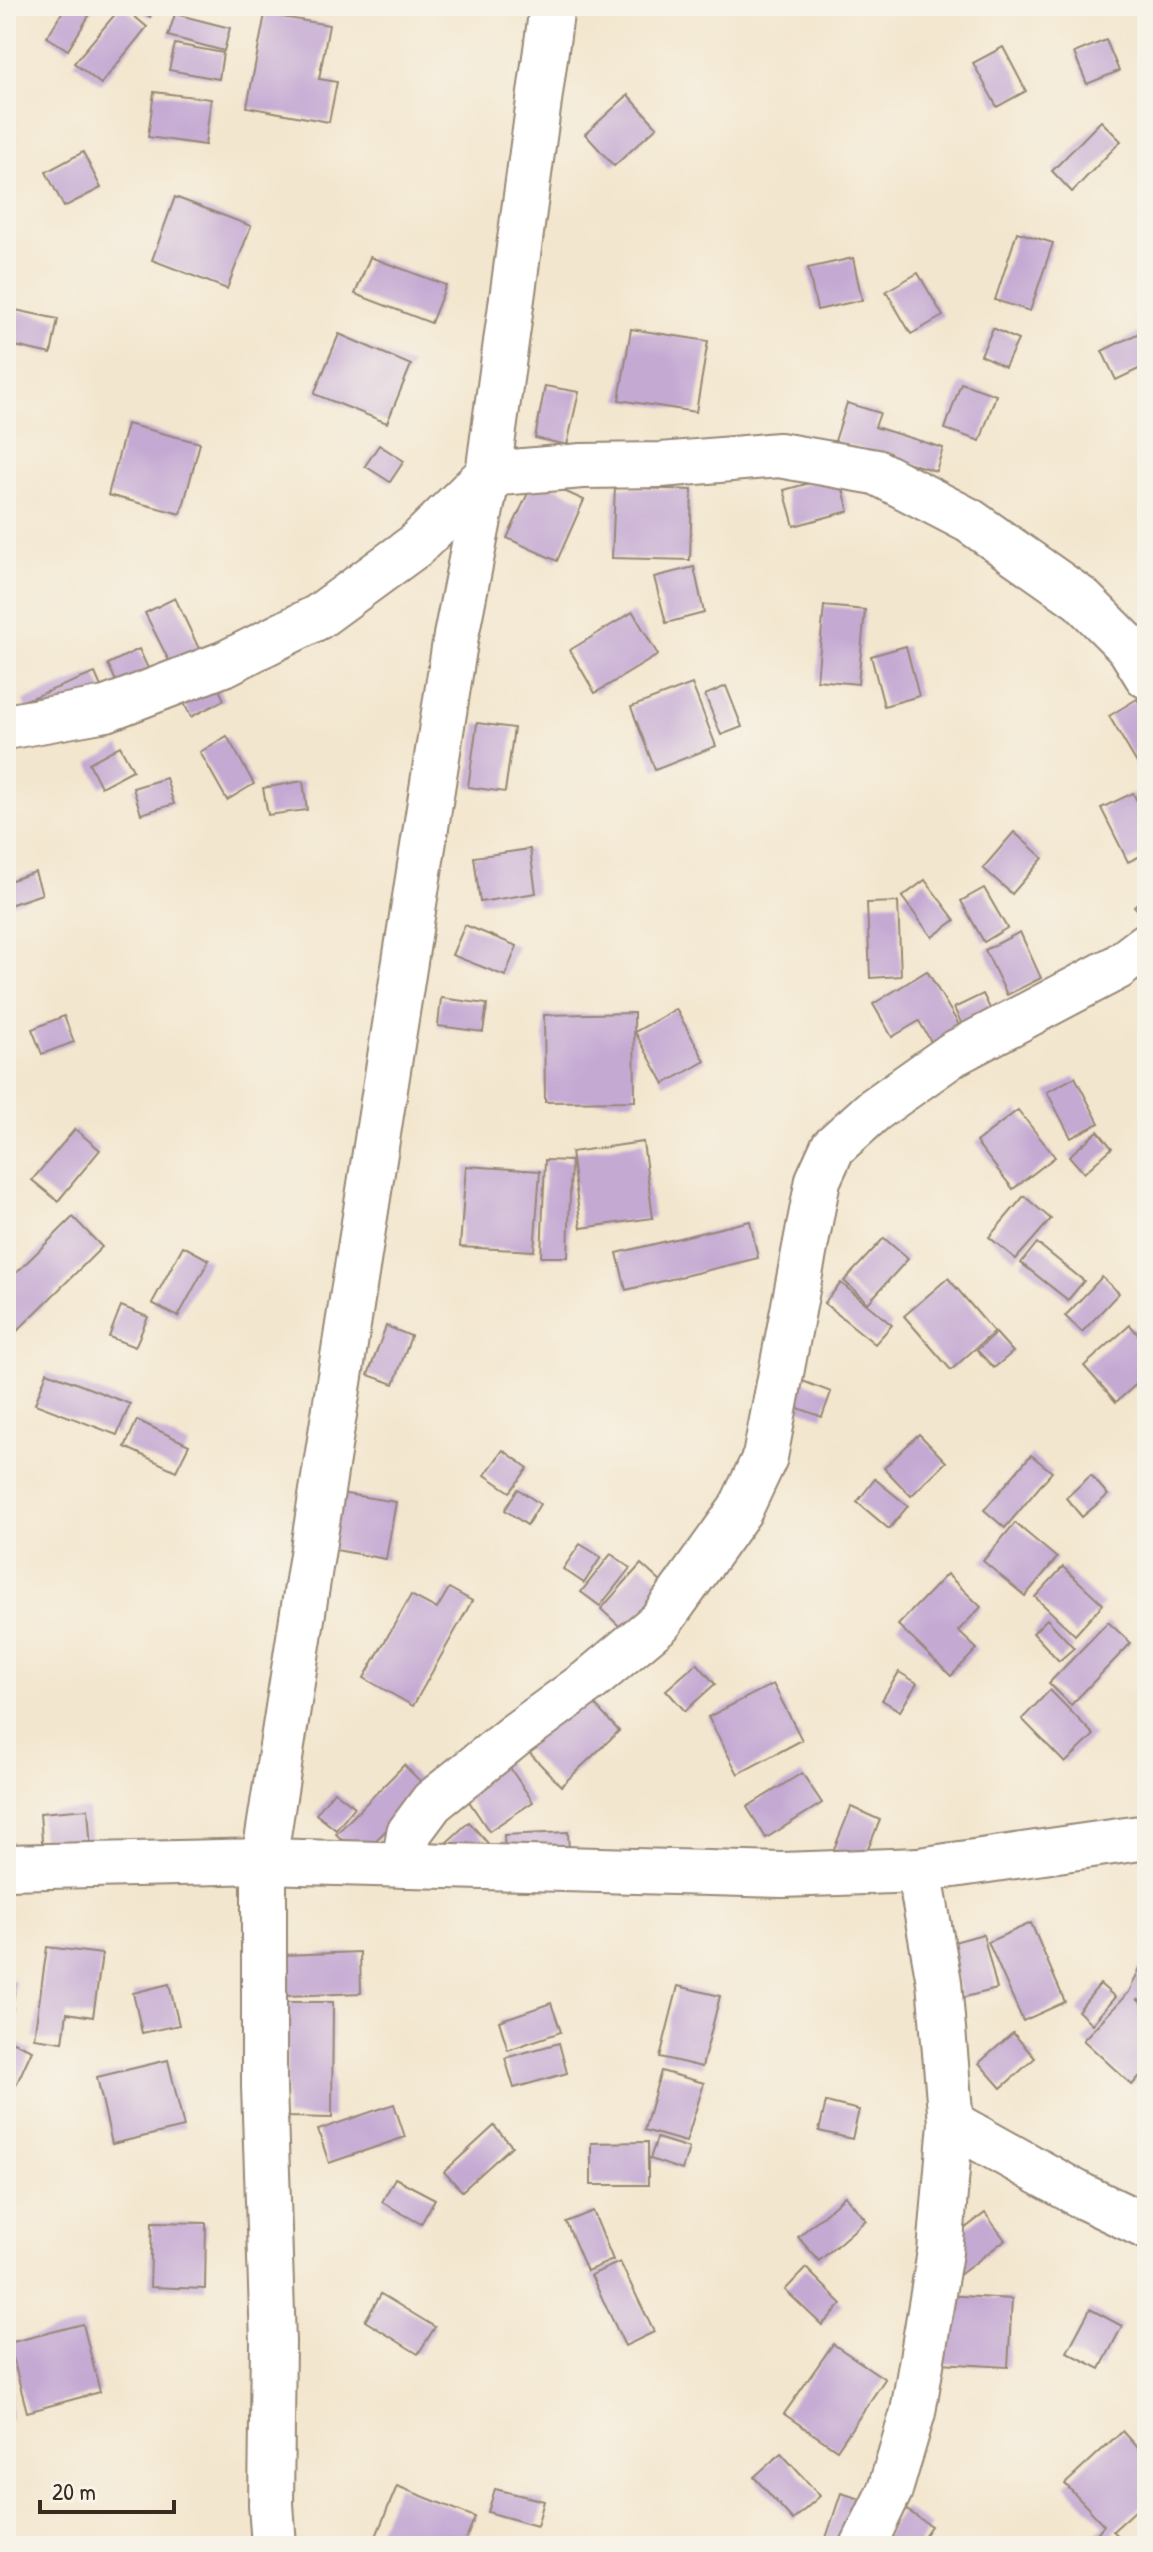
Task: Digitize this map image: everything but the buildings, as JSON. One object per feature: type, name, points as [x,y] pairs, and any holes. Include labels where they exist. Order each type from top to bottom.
[{"type":"street","points":[[274,2546],[271,2504],[273,2342],[264,2087],[264,1861],[454,652],[488,474],[562,10]]},
{"type":"street","points":[[6,727],[106,709],[226,663],[318,617],[415,546],[488,474],[779,455],[876,472],[970,521],[1081,599],[1129,647],[1147,676]]},
{"type":"street","points":[[404,1865],[409,1833],[432,1802],[660,1622],[740,1510],[765,1457],[818,1180],[833,1147],[874,1110],[953,1054],[1118,967],[1147,945]]},
{"type":"street","points":[[6,1867],[264,1861],[783,1875],[919,1870],[1147,1837]]},
{"type":"street","points":[[863,2546],[890,2490],[913,2412],[940,2252],[951,2123],[939,1982],[919,1870]]},
{"type":"street","points":[[951,2123],[1082,2196],[1147,2227]]}]
